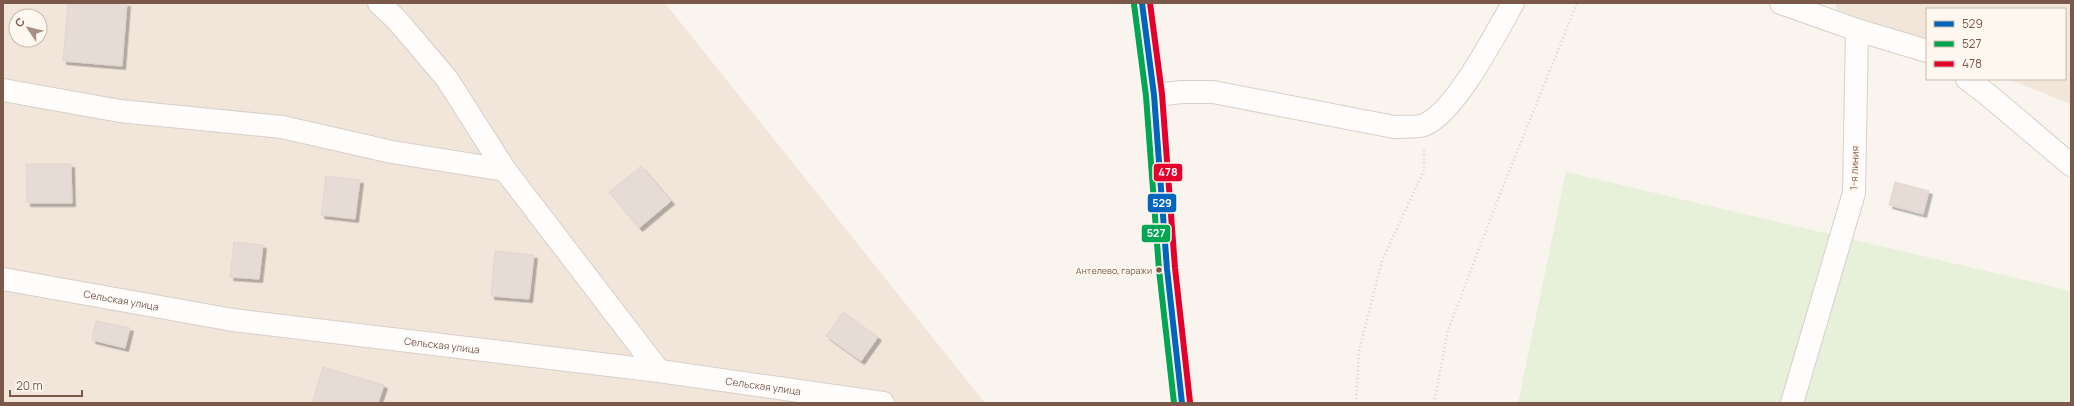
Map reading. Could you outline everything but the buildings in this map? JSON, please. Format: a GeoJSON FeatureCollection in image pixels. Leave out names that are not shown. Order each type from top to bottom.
{"type":"FeatureCollection","features":[{"type":"Feature","properties":{"kind":"main road"},"geometry":{"type":"LineString","coordinates":[[1142,3],[1154,95],[1167,269],[1182,403]]}},
{"type":"Feature","properties":{"kind":"street"},"geometry":{"type":"LineString","coordinates":[[379,3],[397,20],[447,79],[505,170],[659,371]]}},
{"type":"Feature","properties":{"kind":"street"},"geometry":{"type":"LineString","coordinates":[[1154,95],[1182,92],[1213,92],[1394,127],[1424,125],[1445,110],[1465,85],[1513,3]]}},
{"type":"Feature","properties":{"kind":"street"},"geometry":{"type":"LineString","coordinates":[[1781,3],[1857,30],[1926,52]]}},
{"type":"Feature","properties":{"kind":"street","name":"1-я линия"},"geometry":{"type":"LineString","coordinates":[[1792,403],[1854,193],[1857,30]]}},
{"type":"Feature","properties":{"kind":"street"},"geometry":{"type":"LineString","coordinates":[[1968,80],[2071,165]]}},
{"type":"Feature","properties":{"kind":"street"},"geometry":{"type":"LineString","coordinates":[[3,90],[120,110],[282,127],[392,152],[505,170]]}},
{"type":"Feature","properties":{"kind":"street","name":"Сельская улица"},"geometry":{"type":"LineString","coordinates":[[3,279],[233,320],[659,371],[883,403]]}},
{"type":"Feature","properties":{"kind":"path"},"geometry":{"type":"LineString","coordinates":[[1434,403],[1448,330],[1502,189],[1577,3]]}},
{"type":"Feature","properties":{"kind":"path"},"geometry":{"type":"LineString","coordinates":[[1356,403],[1359,351],[1382,261],[1424,170],[1424,125]]}},
{"type":"Feature","properties":{"kind":"shaded area"},"geometry":{"type":"Polygon","coordinates":[[[3,3],[665,3],[985,403],[3,403],[3,3]]]}},
{"type":"Feature","properties":{"kind":"shaded area"},"geometry":{"type":"Polygon","coordinates":[[[1835,3],[2071,3],[2071,104],[2011,80],[2066,80],[2066,8],[1926,8],[1926,46],[1837,10],[1835,3]]]}},
{"type":"Feature","properties":{"kind":"green space"},"geometry":{"type":"Polygon","coordinates":[[[1566,172],[2071,291],[2071,403],[1518,403],[1566,172]]]}},
{"type":"Feature","properties":{"kind":"transit line","name":"529"},"geometry":{"type":"LineString","coordinates":[[1142,3],[1154,95],[1167,269],[1182,403]]}},
{"type":"Feature","properties":{"kind":"transit line","name":"478"},"geometry":{"type":"LineString","coordinates":[[1150,3],[1162,94],[1175,268],[1190,402]]}},
{"type":"Feature","properties":{"kind":"transit line","name":"527"},"geometry":{"type":"LineString","coordinates":[[1134,4],[1146,96],[1159,270],[1174,403]]}},
{"type":"Feature","properties":{"kind":"place","name":"Антелево, гаражи"},"geometry":{"type":"Point","coordinates":[1159,270]}}]}
